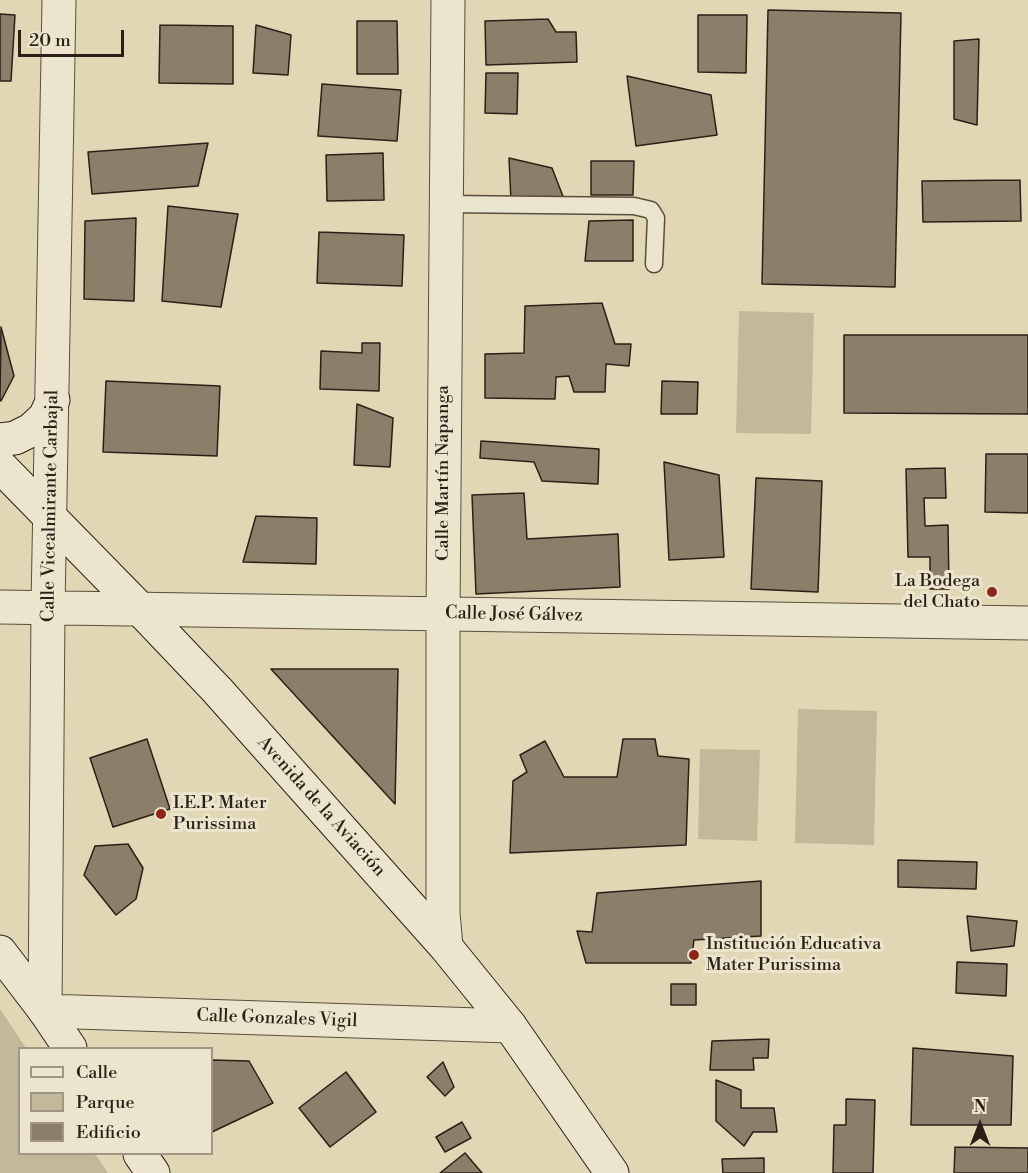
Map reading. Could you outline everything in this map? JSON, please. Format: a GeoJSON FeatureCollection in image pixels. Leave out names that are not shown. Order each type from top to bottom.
{"type":"FeatureCollection","features":[{"type":"Feature","properties":{"kind":"street","name":"Calle Vicealmirante Carbajal"},"geometry":{"type":"LineString","coordinates":[[45,1011],[48,607],[59,0]]}},
{"type":"Feature","properties":{"kind":"street","name":"Calle Martín Napanga"},"geometry":{"type":"LineString","coordinates":[[446,946],[443,913],[443,614],[448,0]]}},
{"type":"Feature","properties":{"kind":"street"},"geometry":{"type":"LineString","coordinates":[[0,440],[15,438],[31,430],[45,417],[53,400]]}},
{"type":"Feature","properties":{"kind":"street","name":"Avenida de la Aviación"},"geometry":{"type":"LineString","coordinates":[[0,466],[217,690],[446,946],[510,1026],[612,1173]]}},
{"type":"Feature","properties":{"kind":"street","name":"Calle José Gálvez"},"geometry":{"type":"LineString","coordinates":[[0,607],[1028,623]]}},
{"type":"Feature","properties":{"kind":"street"},"geometry":{"type":"LineString","coordinates":[[0,952],[69,1047]]}},
{"type":"Feature","properties":{"kind":"street","name":"Calle Gonzales Vigil"},"geometry":{"type":"LineString","coordinates":[[45,1011],[510,1026]]}},
{"type":"Feature","properties":{"kind":"street"},"geometry":{"type":"LineString","coordinates":[[141,1155],[153,1173]]}},
{"type":"Feature","properties":{"kind":"lane"},"geometry":{"type":"LineString","coordinates":[[446,204],[634,206],[651,210],[656,218],[654,264]]}},
{"type":"Feature","properties":{"kind":"green space"},"geometry":{"type":"Polygon","coordinates":[[[739,311],[814,313],[811,434],[736,433],[739,311]]]}},
{"type":"Feature","properties":{"kind":"green space"},"geometry":{"type":"Polygon","coordinates":[[[798,709],[877,711],[874,845],[795,843],[798,709]]]}},
{"type":"Feature","properties":{"kind":"green space"},"geometry":{"type":"Polygon","coordinates":[[[700,749],[760,750],[757,841],[698,839],[700,749]]]}},
{"type":"Feature","properties":{"kind":"green space"},"geometry":{"type":"Polygon","coordinates":[[[0,1009],[25,1047],[18,1047],[18,1155],[96,1155],[108,1173],[0,1173],[0,1009]]]}},
{"type":"Feature","properties":{"kind":"building"},"geometry":{"type":"Polygon","coordinates":[[[768,10],[901,13],[895,287],[762,284],[768,10]]]}},
{"type":"Feature","properties":{"kind":"building"},"geometry":{"type":"Polygon","coordinates":[[[0,14],[15,15],[11,81],[0,81],[0,14]]]}},
{"type":"Feature","properties":{"kind":"building"},"geometry":{"type":"Polygon","coordinates":[[[698,15],[747,15],[746,73],[698,72],[698,15]]]}},
{"type":"Feature","properties":{"kind":"building"},"geometry":{"type":"Polygon","coordinates":[[[548,19],[556,32],[576,32],[577,62],[486,65],[485,21],[548,19]]]}},
{"type":"Feature","properties":{"kind":"building"},"geometry":{"type":"Polygon","coordinates":[[[357,21],[397,21],[398,74],[357,74],[357,21]]]}},
{"type":"Feature","properties":{"kind":"building"},"geometry":{"type":"Polygon","coordinates":[[[160,25],[233,26],[233,84],[159,83],[160,25]]]}},
{"type":"Feature","properties":{"kind":"building"},"geometry":{"type":"Polygon","coordinates":[[[256,25],[291,35],[288,75],[253,73],[256,25]]]}},
{"type":"Feature","properties":{"kind":"building"},"geometry":{"type":"Polygon","coordinates":[[[979,39],[977,125],[954,119],[954,41],[979,39]]]}},
{"type":"Feature","properties":{"kind":"building"},"geometry":{"type":"Polygon","coordinates":[[[486,73],[518,73],[517,114],[485,113],[486,73]]]}},
{"type":"Feature","properties":{"kind":"building"},"geometry":{"type":"Polygon","coordinates":[[[627,76],[711,95],[717,135],[636,146],[627,76]]]}},
{"type":"Feature","properties":{"kind":"building"},"geometry":{"type":"Polygon","coordinates":[[[322,84],[401,90],[397,141],[318,136],[322,84]]]}},
{"type":"Feature","properties":{"kind":"building"},"geometry":{"type":"Polygon","coordinates":[[[208,143],[198,186],[92,194],[88,152],[208,143]]]}},
{"type":"Feature","properties":{"kind":"building"},"geometry":{"type":"Polygon","coordinates":[[[383,153],[384,200],[327,201],[326,155],[383,153]]]}},
{"type":"Feature","properties":{"kind":"building"},"geometry":{"type":"Polygon","coordinates":[[[509,158],[552,168],[564,199],[511,201],[509,158]]]}},
{"type":"Feature","properties":{"kind":"building"},"geometry":{"type":"Polygon","coordinates":[[[591,161],[634,161],[633,195],[591,195],[591,161]]]}},
{"type":"Feature","properties":{"kind":"building"},"geometry":{"type":"Polygon","coordinates":[[[1020,180],[1021,221],[923,222],[922,181],[1020,180]]]}},
{"type":"Feature","properties":{"kind":"building"},"geometry":{"type":"Polygon","coordinates":[[[168,206],[238,214],[221,307],[162,301],[168,206]]]}},
{"type":"Feature","properties":{"kind":"building"},"geometry":{"type":"Polygon","coordinates":[[[136,218],[134,301],[84,299],[85,221],[136,218]]]}},
{"type":"Feature","properties":{"kind":"building"},"geometry":{"type":"Polygon","coordinates":[[[633,220],[633,261],[585,261],[589,221],[633,220]]]}},
{"type":"Feature","properties":{"kind":"building"},"geometry":{"type":"Polygon","coordinates":[[[319,232],[404,235],[402,286],[317,283],[319,232]]]}},
{"type":"Feature","properties":{"kind":"building"},"geometry":{"type":"Polygon","coordinates":[[[602,303],[615,344],[631,344],[629,366],[606,364],[605,392],[574,392],[569,376],[556,377],[555,399],[485,398],[485,354],[524,353],[525,306],[602,303]]]}},
{"type":"Feature","properties":{"kind":"building"},"geometry":{"type":"Polygon","coordinates":[[[1,327],[14,376],[1,401],[0,399],[1,327]]]}},
{"type":"Feature","properties":{"kind":"building"},"geometry":{"type":"Polygon","coordinates":[[[844,335],[1028,335],[1028,414],[844,413],[844,335]]]}},
{"type":"Feature","properties":{"kind":"building"},"geometry":{"type":"Polygon","coordinates":[[[362,343],[380,343],[379,391],[320,389],[321,351],[362,353],[362,343]]]}},
{"type":"Feature","properties":{"kind":"building"},"geometry":{"type":"Polygon","coordinates":[[[106,381],[220,386],[217,456],[103,452],[106,381]]]}},
{"type":"Feature","properties":{"kind":"building"},"geometry":{"type":"Polygon","coordinates":[[[662,381],[698,382],[697,414],[661,414],[662,381]]]}},
{"type":"Feature","properties":{"kind":"building"},"geometry":{"type":"Polygon","coordinates":[[[357,404],[393,418],[390,467],[354,465],[357,404]]]}},
{"type":"Feature","properties":{"kind":"building"},"geometry":{"type":"Polygon","coordinates":[[[481,441],[599,449],[598,484],[542,481],[534,462],[480,458],[481,441]]]}},
{"type":"Feature","properties":{"kind":"building"},"geometry":{"type":"Polygon","coordinates":[[[986,454],[1028,454],[1028,513],[985,512],[986,454]]]}},
{"type":"Feature","properties":{"kind":"building"},"geometry":{"type":"Polygon","coordinates":[[[664,462],[719,475],[724,557],[669,560],[664,462]]]}},
{"type":"Feature","properties":{"kind":"building"},"geometry":{"type":"Polygon","coordinates":[[[945,468],[946,498],[924,498],[925,526],[948,525],[949,589],[930,589],[930,557],[908,557],[906,469],[945,468]]]}},
{"type":"Feature","properties":{"kind":"building"},"geometry":{"type":"Polygon","coordinates":[[[756,478],[822,481],[818,592],[751,589],[756,478]]]}},
{"type":"Feature","properties":{"kind":"building"},"geometry":{"type":"Polygon","coordinates":[[[524,493],[527,539],[618,534],[620,587],[476,594],[472,495],[524,493]]]}},
{"type":"Feature","properties":{"kind":"building"},"geometry":{"type":"Polygon","coordinates":[[[256,516],[317,518],[316,564],[243,562],[256,516]]]}},
{"type":"Feature","properties":{"kind":"building"},"geometry":{"type":"Polygon","coordinates":[[[271,669],[398,669],[395,804],[271,669]]]}},
{"type":"Feature","properties":{"kind":"building"},"geometry":{"type":"Polygon","coordinates":[[[147,739],[170,809],[113,827],[90,758],[147,739]]]}},
{"type":"Feature","properties":{"kind":"building"},"geometry":{"type":"Polygon","coordinates":[[[623,739],[655,739],[658,756],[689,759],[686,845],[510,853],[513,781],[527,772],[520,755],[545,741],[564,777],[617,777],[623,739]]]}},
{"type":"Feature","properties":{"kind":"building"},"geometry":{"type":"Polygon","coordinates":[[[128,844],[143,868],[136,899],[116,915],[84,875],[95,846],[128,844]]]}},
{"type":"Feature","properties":{"kind":"building"},"geometry":{"type":"Polygon","coordinates":[[[898,860],[977,862],[976,889],[898,887],[898,860]]]}},
{"type":"Feature","properties":{"kind":"building"},"geometry":{"type":"Polygon","coordinates":[[[761,881],[761,936],[694,940],[691,963],[586,963],[577,931],[592,932],[597,893],[761,881]]]}},
{"type":"Feature","properties":{"kind":"building"},"geometry":{"type":"Polygon","coordinates":[[[967,916],[1017,921],[1014,946],[971,951],[967,916]]]}},
{"type":"Feature","properties":{"kind":"building"},"geometry":{"type":"Polygon","coordinates":[[[957,962],[1007,964],[1006,996],[956,993],[957,962]]]}},
{"type":"Feature","properties":{"kind":"building"},"geometry":{"type":"Polygon","coordinates":[[[671,984],[696,984],[696,1005],[671,1005],[671,984]]]}},
{"type":"Feature","properties":{"kind":"building"},"geometry":{"type":"Polygon","coordinates":[[[769,1039],[768,1058],[753,1058],[754,1070],[710,1070],[712,1041],[769,1039]]]}},
{"type":"Feature","properties":{"kind":"building"},"geometry":{"type":"Polygon","coordinates":[[[913,1048],[1013,1056],[1011,1125],[911,1125],[913,1048]]]}},
{"type":"Feature","properties":{"kind":"building"},"geometry":{"type":"Polygon","coordinates":[[[213,1060],[249,1061],[273,1103],[213,1132],[213,1060]]]}},
{"type":"Feature","properties":{"kind":"building"},"geometry":{"type":"Polygon","coordinates":[[[443,1062],[454,1087],[445,1096],[427,1077],[443,1062]]]}},
{"type":"Feature","properties":{"kind":"building"},"geometry":{"type":"Polygon","coordinates":[[[346,1072],[376,1112],[330,1147],[299,1108],[346,1072]]]}},
{"type":"Feature","properties":{"kind":"building"},"geometry":{"type":"Polygon","coordinates":[[[716,1080],[741,1090],[741,1108],[774,1108],[777,1132],[753,1132],[744,1146],[716,1121],[716,1080]]]}},
{"type":"Feature","properties":{"kind":"building"},"geometry":{"type":"Polygon","coordinates":[[[846,1099],[875,1100],[873,1173],[833,1173],[834,1125],[846,1125],[846,1099]]]}},
{"type":"Feature","properties":{"kind":"building"},"geometry":{"type":"Polygon","coordinates":[[[462,1122],[471,1138],[445,1152],[436,1137],[462,1122]]]}},
{"type":"Feature","properties":{"kind":"building"},"geometry":{"type":"Polygon","coordinates":[[[955,1147],[1028,1148],[1028,1173],[954,1173],[955,1147]]]}},
{"type":"Feature","properties":{"kind":"building"},"geometry":{"type":"Polygon","coordinates":[[[465,1153],[482,1173],[440,1173],[465,1153]]]}},
{"type":"Feature","properties":{"kind":"building"},"geometry":{"type":"Polygon","coordinates":[[[764,1158],[764,1173],[723,1173],[722,1159],[764,1158]]]}},
{"type":"Feature","properties":{"kind":"place","name":"La Bodega del Chato"},"geometry":{"type":"Point","coordinates":[992,592]}},
{"type":"Feature","properties":{"kind":"place","name":"I.E.P. Mater Purissima"},"geometry":{"type":"Point","coordinates":[161,814]}},
{"type":"Feature","properties":{"kind":"place","name":"Institución Educativa Mater Purissima"},"geometry":{"type":"Point","coordinates":[694,955]}}]}
